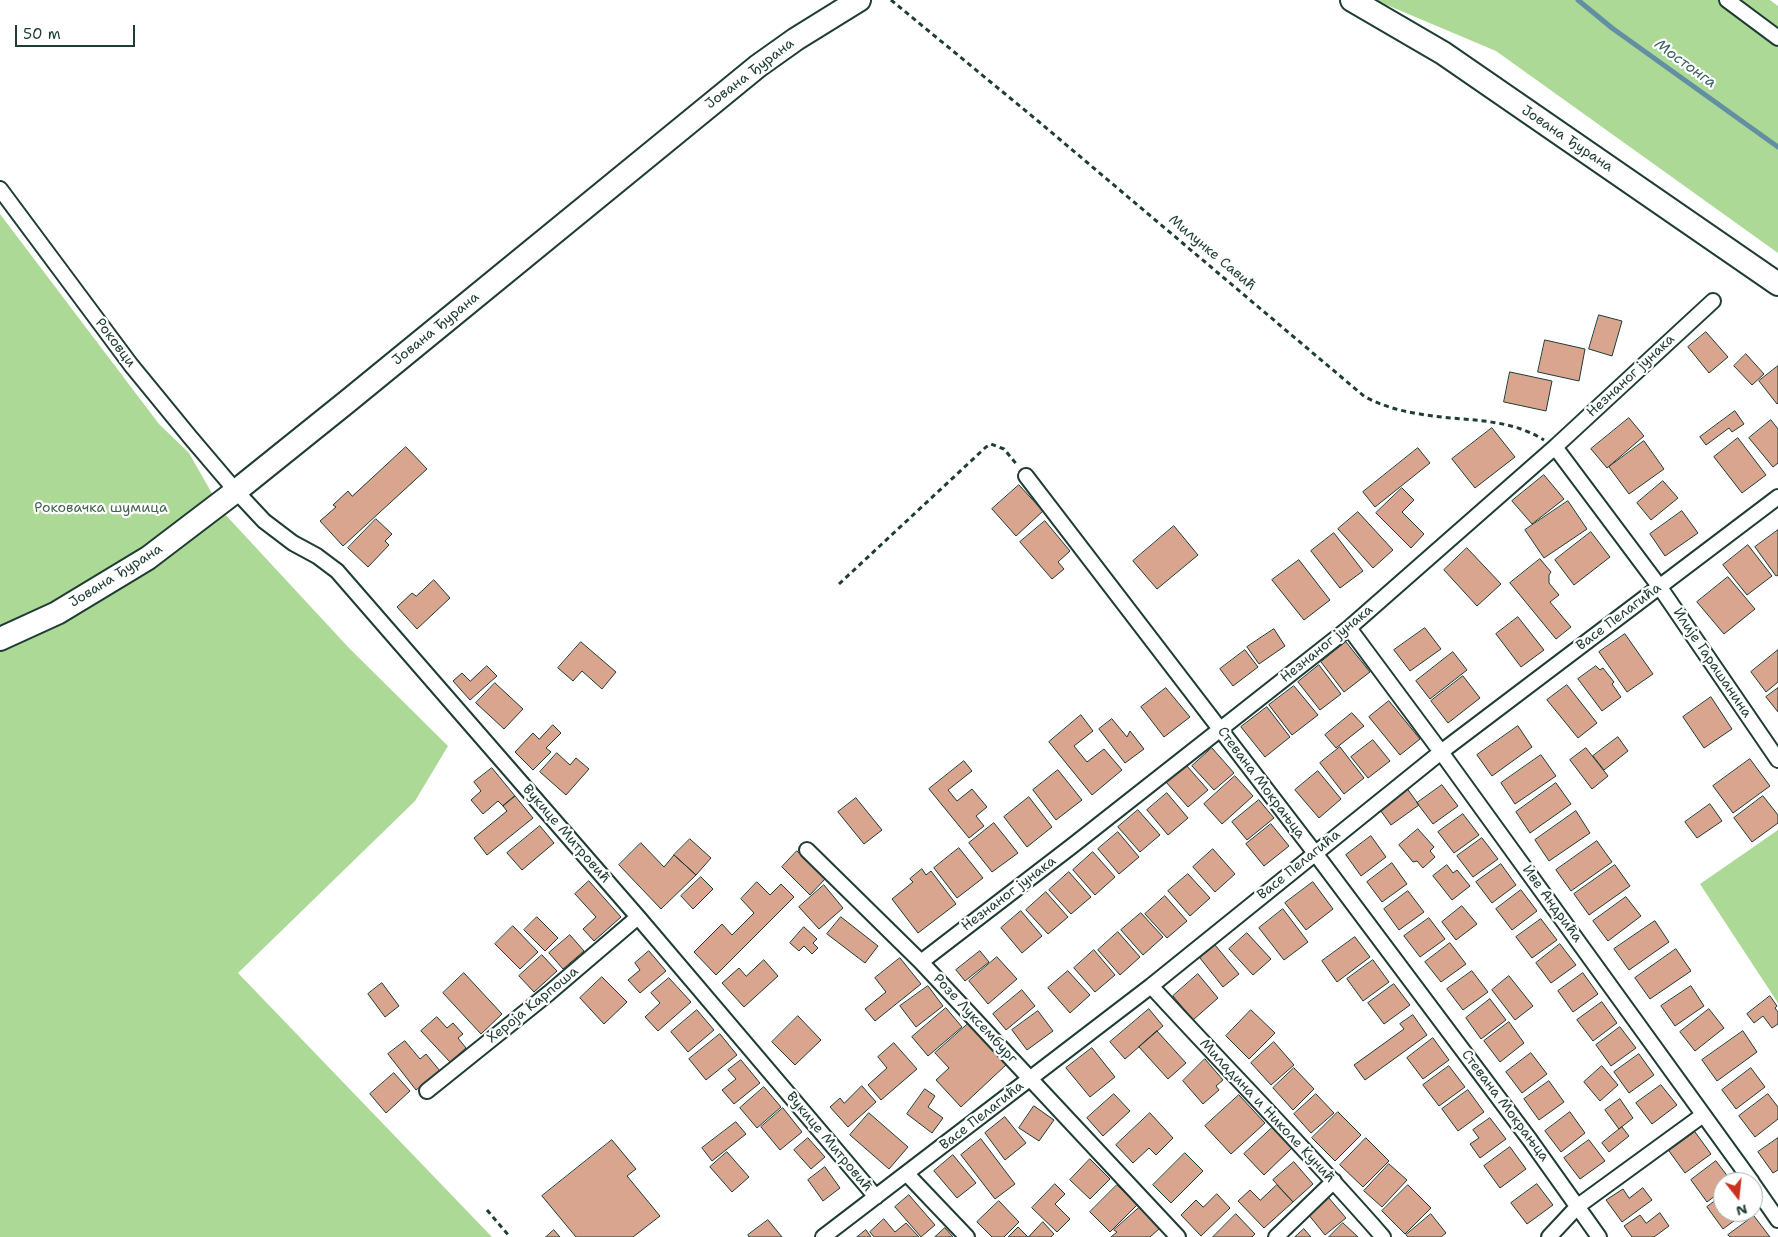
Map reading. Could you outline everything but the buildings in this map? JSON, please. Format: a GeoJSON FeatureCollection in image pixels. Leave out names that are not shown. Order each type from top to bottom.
{"type":"FeatureCollection","features":[{"type":"Feature","properties":{"kind":"main road","name":"Јована Ђурана"},"geometry":{"type":"LineString","coordinates":[[0,639],[57,613],[148,558],[236,491],[729,89],[796,39],[859,0]]}},
{"type":"Feature","properties":{"kind":"main road","name":"Јована Ђурана"},"geometry":{"type":"LineString","coordinates":[[1352,0],[1443,53],[1778,284]]}},
{"type":"Feature","properties":{"kind":"street"},"geometry":{"type":"LineString","coordinates":[[1727,0],[1778,38]]}},
{"type":"Feature","properties":{"kind":"street","name":"Роковци"},"geometry":{"type":"LineString","coordinates":[[0,189],[132,365],[236,491]]}},
{"type":"Feature","properties":{"kind":"street","name":"Незнаног јунака"},"geometry":{"type":"LineString","coordinates":[[921,962],[1349,628],[1555,447],[1713,301]]}},
{"type":"Feature","properties":{"kind":"street","name":"Илије Гарашанина"},"geometry":{"type":"LineString","coordinates":[[1555,447],[1659,586],[1778,760]]}},
{"type":"Feature","properties":{"kind":"street","name":"Стевана Мокрањца"},"geometry":{"type":"LineString","coordinates":[[1026,476],[1315,853],[1578,1206],[1599,1237]]}},
{"type":"Feature","properties":{"kind":"street","name":"Вукице Митровић"},"geometry":{"type":"LineString","coordinates":[[236,491],[264,521],[293,543],[337,570],[638,917],[876,1197]]}},
{"type":"Feature","properties":{"kind":"street","name":"Васе Пелагића"},"geometry":{"type":"LineString","coordinates":[[823,1237],[1151,986],[1441,752],[1778,497]]}},
{"type":"Feature","properties":{"kind":"street","name":"Иве Андрића"},"geometry":{"type":"LineString","coordinates":[[1349,628],[1441,752],[1744,1172]]}},
{"type":"Feature","properties":{"kind":"street","name":"Розе Луксембург"},"geometry":{"type":"LineString","coordinates":[[807,850],[921,962],[1178,1237]]}},
{"type":"Feature","properties":{"kind":"street","name":"Хероја Карпоша"},"geometry":{"type":"LineString","coordinates":[[427,1091],[549,993],[638,917]]}},
{"type":"Feature","properties":{"kind":"street","name":"Миладина и Николе Кунић"},"geometry":{"type":"LineString","coordinates":[[1151,986],[1334,1181],[1383,1237]]}},
{"type":"Feature","properties":{"kind":"street"},"geometry":{"type":"LineString","coordinates":[[1549,1237],[1578,1206],[1703,1115]]}},
{"type":"Feature","properties":{"kind":"street"},"geometry":{"type":"LineString","coordinates":[[907,1174],[967,1237]]}},
{"type":"Feature","properties":{"kind":"street"},"geometry":{"type":"LineString","coordinates":[[1276,1237],[1334,1181]]}},
{"type":"Feature","properties":{"kind":"street","name":"Иве Андрића"},"geometry":{"type":"LineString","coordinates":[[1763,1199],[1778,1220]]}},
{"type":"Feature","properties":{"kind":"path","name":"Милунке Савић"},"geometry":{"type":"LineString","coordinates":[[891,0],[1038,120],[1365,397],[1388,408],[1421,414],[1510,424],[1529,431],[1555,447]]}},
{"type":"Feature","properties":{"kind":"path"},"geometry":{"type":"LineString","coordinates":[[838,584],[991,444],[1004,449],[1026,476]]}},
{"type":"Feature","properties":{"kind":"path"},"geometry":{"type":"LineString","coordinates":[[487,1210],[510,1237]]}},
{"type":"Feature","properties":{"kind":"green space"},"geometry":{"type":"Polygon","coordinates":[[[1375,0],[1770,0],[1778,6],[1778,253],[1496,51],[1375,0]]]}},
{"type":"Feature","properties":{"kind":"green space","name":"Роковачка шумица"},"geometry":{"type":"Polygon","coordinates":[[[0,214],[159,424],[189,453],[222,511],[349,648],[448,746],[415,801],[238,973],[492,1237],[0,1237],[0,214]]]}},
{"type":"Feature","properties":{"kind":"green space"},"geometry":{"type":"Polygon","coordinates":[[[1778,830],[1778,1003],[1700,884],[1778,830]]]}},
{"type":"Feature","properties":{"kind":"waterway","name":"Мостонга"},"geometry":{"type":"LineString","coordinates":[[1578,0],[1612,28],[1778,147]]}}]}
